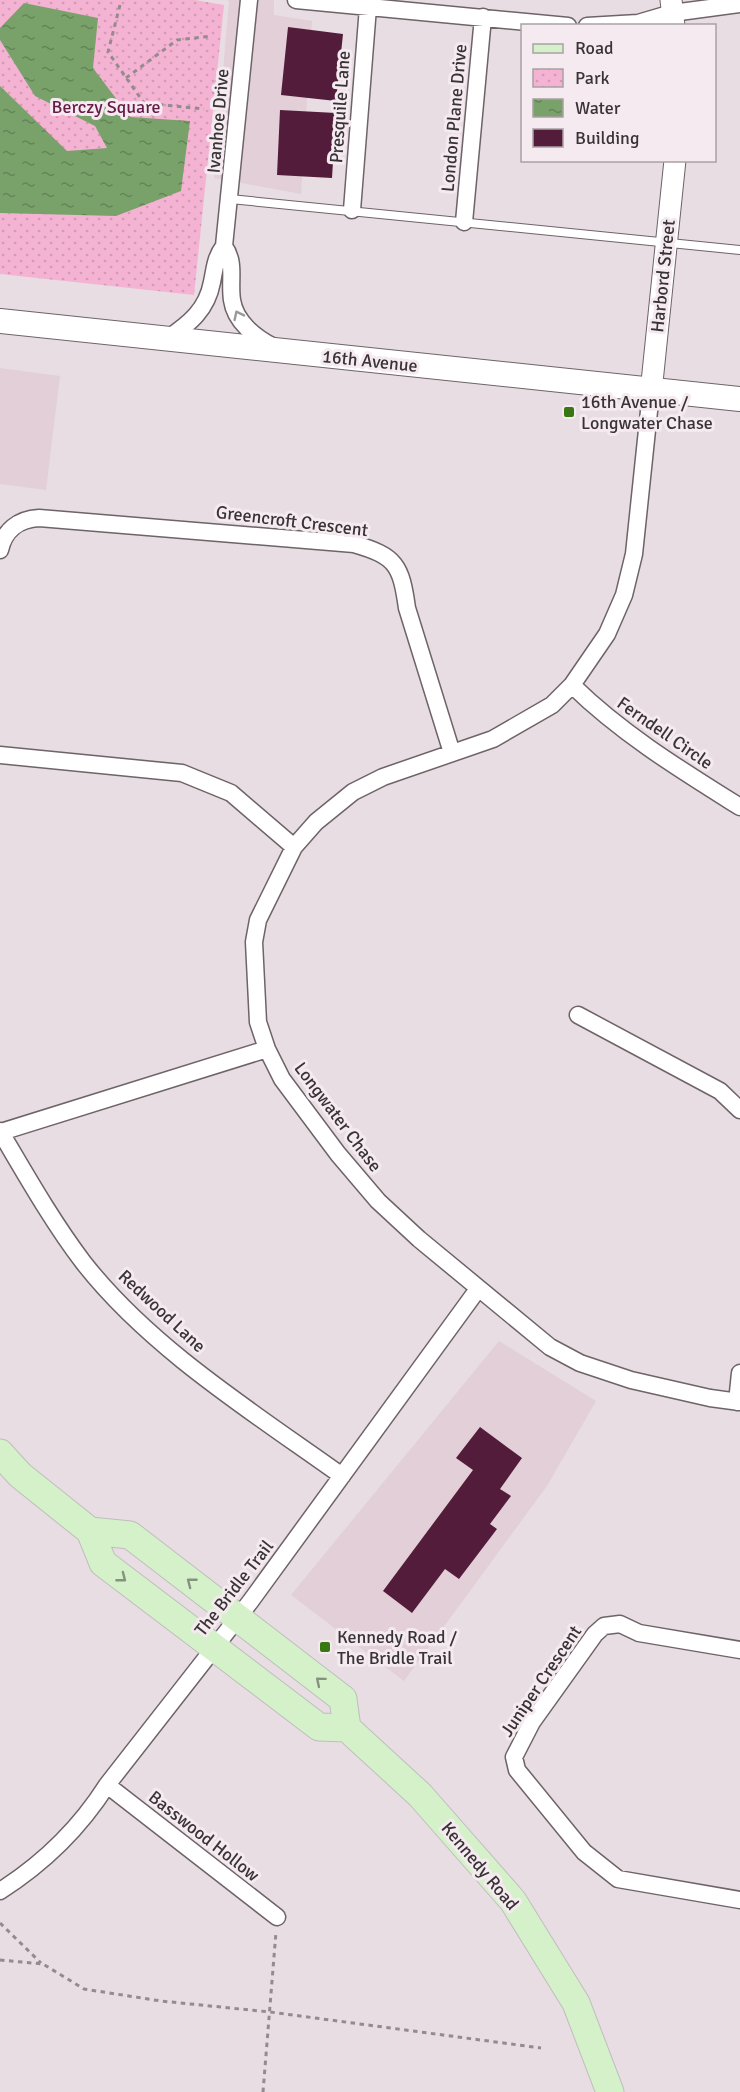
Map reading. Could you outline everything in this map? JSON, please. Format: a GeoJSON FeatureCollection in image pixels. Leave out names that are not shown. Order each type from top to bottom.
{"type":"FeatureCollection","features":[{"type":"Feature","properties":{"kind":"main road","name":"16th Avenue"},"geometry":{"type":"LineString","coordinates":[[0,321],[651,392],[740,399]]}},
{"type":"Feature","properties":{"kind":"main road"},"geometry":{"type":"LineString","coordinates":[[0,1453],[20,1475],[90,1531],[103,1563],[319,1727],[347,1728],[343,1700],[130,1535],[90,1531]]}},
{"type":"Feature","properties":{"kind":"main road","name":"Kennedy Road"},"geometry":{"type":"LineString","coordinates":[[347,1728],[420,1795],[513,1901],[576,2003],[610,2092]]}},
{"type":"Feature","properties":{"kind":"street","name":"Ivanhoe Drive"},"geometry":{"type":"LineString","coordinates":[[167,339],[192,322],[204,304],[212,284],[216,258],[224,246],[249,0]]}},
{"type":"Feature","properties":{"kind":"street"},"geometry":{"type":"LineString","coordinates":[[296,0],[549,24]]}},
{"type":"Feature","properties":{"kind":"street"},"geometry":{"type":"LineString","coordinates":[[612,24],[638,22],[672,13],[740,4]]}},
{"type":"Feature","properties":{"kind":"street","name":"Presquile Lane"},"geometry":{"type":"LineString","coordinates":[[352,210],[368,7]]}},
{"type":"Feature","properties":{"kind":"street","name":"London Plane Drive"},"geometry":{"type":"LineString","coordinates":[[464,222],[483,17]]}},
{"type":"Feature","properties":{"kind":"street","name":"Harbord Street"},"geometry":{"type":"LineString","coordinates":[[651,392],[675,162]]}},
{"type":"Feature","properties":{"kind":"street","name":"Ivanhoe Drive"},"geometry":{"type":"LineString","coordinates":[[224,246],[231,257],[232,302],[242,323],[263,342],[282,352]]}},
{"type":"Feature","properties":{"kind":"street","name":"Longwater Chase"},"geometry":{"type":"LineString","coordinates":[[651,392],[639,515],[624,595],[607,634],[572,685],[552,705],[493,739],[383,777],[353,792],[316,822],[294,847],[258,920],[254,942],[258,1022],[267,1049],[282,1079],[307,1114],[378,1200],[478,1289],[550,1347],[580,1364],[650,1385],[738,1402]]}},
{"type":"Feature","properties":{"kind":"street","name":"Greencroft Crescent"},"geometry":{"type":"LineString","coordinates":[[0,550],[6,532],[27,519],[39,518],[354,544],[389,556],[397,566],[404,583],[407,608],[452,753]]}},
{"type":"Feature","properties":{"kind":"street","name":"Ferndell Circle"},"geometry":{"type":"LineString","coordinates":[[572,685],[594,707],[657,755],[740,807]]}},
{"type":"Feature","properties":{"kind":"street"},"geometry":{"type":"LineString","coordinates":[[0,755],[182,773],[231,793],[294,847]]}},
{"type":"Feature","properties":{"kind":"street"},"geometry":{"type":"LineString","coordinates":[[578,1015],[720,1090],[740,1110]]}},
{"type":"Feature","properties":{"kind":"street","name":"Redwood Lane"},"geometry":{"type":"LineString","coordinates":[[267,1049],[0,1132],[44,1204],[84,1262],[129,1311],[236,1401],[342,1476]]}},
{"type":"Feature","properties":{"kind":"street","name":"The Bridle Trail"},"geometry":{"type":"LineString","coordinates":[[0,1891],[40,1863],[88,1815],[107,1785],[212,1647],[237,1618],[478,1289]]}},
{"type":"Feature","properties":{"kind":"street"},"geometry":{"type":"LineString","coordinates":[[738,1402],[740,1373]]}},
{"type":"Feature","properties":{"kind":"street","name":"Juniper Crescent"},"geometry":{"type":"LineString","coordinates":[[740,1650],[639,1633],[620,1624],[604,1626],[595,1634],[532,1722],[514,1756],[517,1770],[584,1852],[618,1879],[740,1900]]}},
{"type":"Feature","properties":{"kind":"street","name":"Basswood Hollow"},"geometry":{"type":"LineString","coordinates":[[107,1785],[277,1917]]}},
{"type":"Feature","properties":{"kind":"lane"},"geometry":{"type":"LineString","coordinates":[[230,200],[740,249]]}},
{"type":"Feature","properties":{"kind":"path"},"geometry":{"type":"LineString","coordinates":[[120,5],[108,52],[144,103],[204,109]]}},
{"type":"Feature","properties":{"kind":"path"},"geometry":{"type":"LineString","coordinates":[[126,78],[177,40],[211,36]]}},
{"type":"Feature","properties":{"kind":"path"},"geometry":{"type":"LineString","coordinates":[[263,2092],[277,1917]]}},
{"type":"Feature","properties":{"kind":"path"},"geometry":{"type":"LineString","coordinates":[[0,1923],[42,1964],[84,1989],[161,2001],[270,2012],[541,2048]]}},
{"type":"Feature","properties":{"kind":"path"},"geometry":{"type":"LineString","coordinates":[[0,1960],[42,1964]]}},
{"type":"Feature","properties":{"kind":"shaded area"},"geometry":{"type":"Polygon","coordinates":[[[226,0],[274,0],[274,15],[312,21],[301,194],[214,178],[229,1],[226,0]]]}},
{"type":"Feature","properties":{"kind":"shaded area"},"geometry":{"type":"Polygon","coordinates":[[[0,368],[60,376],[46,490],[0,484],[0,368]]]}},
{"type":"Feature","properties":{"kind":"shaded area"},"geometry":{"type":"Polygon","coordinates":[[[499,1341],[596,1401],[547,1486],[404,1681],[291,1595],[499,1341]]]}},
{"type":"Feature","properties":{"kind":"green space","name":"Berczy Square"},"geometry":{"type":"Polygon","coordinates":[[[0,0],[195,0],[224,5],[194,295],[0,274],[0,0]]]}},
{"type":"Feature","properties":{"kind":"water"},"geometry":{"type":"Polygon","coordinates":[[[24,3],[98,18],[93,68],[130,117],[190,121],[181,191],[116,216],[0,213],[0,86],[67,151],[107,148],[95,126],[35,96],[0,40],[0,28],[24,3]]]}},
{"type":"Feature","properties":{"kind":"building"},"geometry":{"type":"Polygon","coordinates":[[[288,27],[343,34],[336,101],[281,95],[288,27]]]}},
{"type":"Feature","properties":{"kind":"building"},"geometry":{"type":"Polygon","coordinates":[[[280,110],[336,113],[332,178],[277,175],[280,110]]]}},
{"type":"Feature","properties":{"kind":"building"},"geometry":{"type":"Polygon","coordinates":[[[480,1427],[522,1458],[500,1489],[511,1496],[490,1524],[497,1529],[459,1579],[445,1569],[412,1613],[383,1591],[473,1470],[456,1458],[480,1427]]]}},
{"type":"Feature","properties":{"kind":"place","name":"16th Avenue / Longwater Chase"},"geometry":{"type":"Point","coordinates":[569,412]}},
{"type":"Feature","properties":{"kind":"place","name":"Kennedy Road / The Bridle Trail"},"geometry":{"type":"Point","coordinates":[325,1647]}}]}
